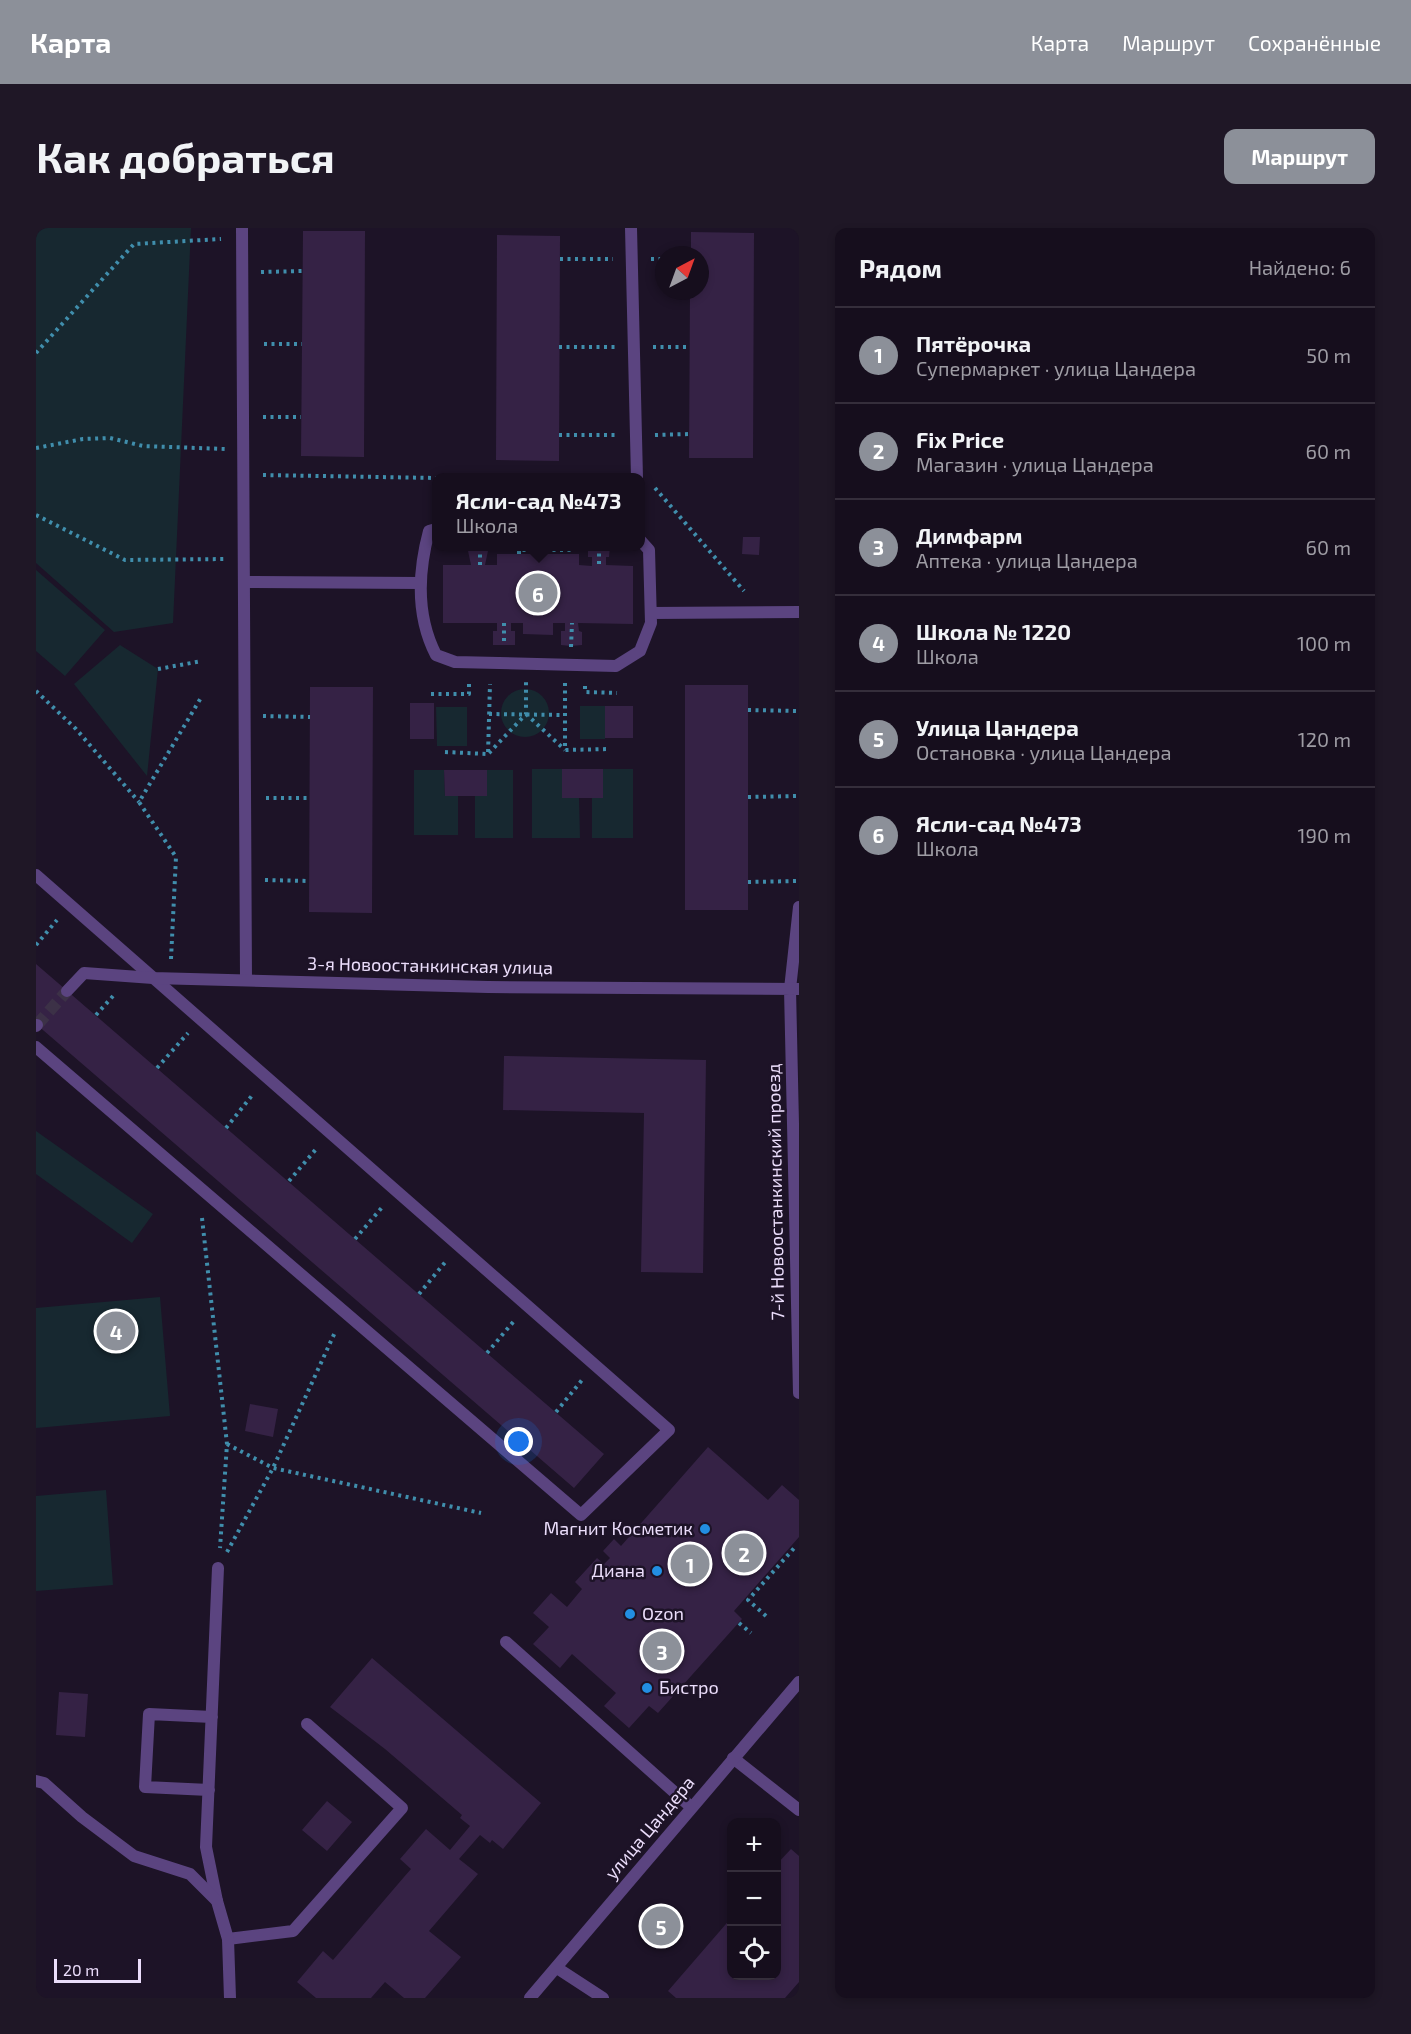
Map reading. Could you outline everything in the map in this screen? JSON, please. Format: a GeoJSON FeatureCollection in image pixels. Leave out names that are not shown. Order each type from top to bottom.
{"type":"FeatureCollection","features":[{"type":"Feature","properties":{"kind":"street"},"geometry":{"type":"LineString","coordinates":[[631,228],[643,473]]}},
{"type":"Feature","properties":{"kind":"street"},"geometry":{"type":"LineString","coordinates":[[242,233],[246,979]]}},
{"type":"Feature","properties":{"kind":"street"},"geometry":{"type":"LineString","coordinates":[[432,530],[429,531],[423,553],[421,583],[425,634],[436,655],[455,662],[616,666],[640,651],[651,626],[649,550],[645,546]]}},
{"type":"Feature","properties":{"kind":"street"},"geometry":{"type":"LineString","coordinates":[[244,582],[421,583]]}},
{"type":"Feature","properties":{"kind":"street"},"geometry":{"type":"LineString","coordinates":[[651,612],[799,612]]}},
{"type":"Feature","properties":{"kind":"street"},"geometry":{"type":"LineString","coordinates":[[36,875],[669,1430],[581,1515],[36,1047]]}},
{"type":"Feature","properties":{"kind":"street","name":"7-й Новоостанкинский проезд"},"geometry":{"type":"LineString","coordinates":[[799,907],[795,989],[799,1394]]}},
{"type":"Feature","properties":{"kind":"street","name":"3-я Новоостанкинская улица"},"geometry":{"type":"LineString","coordinates":[[70,987],[84,973],[153,978],[488,987],[795,989]]}},
{"type":"Feature","properties":{"kind":"street"},"geometry":{"type":"LineString","coordinates":[[218,1568],[206,1847],[217,1901],[228,1939],[230,1998]]}},
{"type":"Feature","properties":{"kind":"street"},"geometry":{"type":"LineString","coordinates":[[506,1642],[691,1807]]}},
{"type":"Feature","properties":{"kind":"street","name":"улица Цандера"},"geometry":{"type":"LineString","coordinates":[[530,1998],[799,1682]]}},
{"type":"Feature","properties":{"kind":"street"},"geometry":{"type":"LineString","coordinates":[[209,1790],[145,1787],[148,1714],[212,1717]]}},
{"type":"Feature","properties":{"kind":"street"},"geometry":{"type":"LineString","coordinates":[[228,1939],[293,1931],[402,1808],[308,1724]]}},
{"type":"Feature","properties":{"kind":"street"},"geometry":{"type":"LineString","coordinates":[[733,1758],[799,1810]]}},
{"type":"Feature","properties":{"kind":"street"},"geometry":{"type":"LineString","coordinates":[[36,1781],[44,1783],[82,1817],[134,1856],[190,1874],[217,1901]]}},
{"type":"Feature","properties":{"kind":"street"},"geometry":{"type":"LineString","coordinates":[[557,1968],[603,1998]]}},
{"type":"Feature","properties":{"kind":"path"},"geometry":{"type":"LineString","coordinates":[[36,353],[134,244],[242,233]]}},
{"type":"Feature","properties":{"kind":"path"},"geometry":{"type":"LineString","coordinates":[[255,272],[302,271]]}},
{"type":"Feature","properties":{"kind":"path"},"geometry":{"type":"LineString","coordinates":[[255,344],[302,344]]}},
{"type":"Feature","properties":{"kind":"path"},"geometry":{"type":"LineString","coordinates":[[255,417],[301,417]]}},
{"type":"Feature","properties":{"kind":"path"},"geometry":{"type":"LineString","coordinates":[[36,448],[83,439],[110,438],[143,446],[243,449]]}},
{"type":"Feature","properties":{"kind":"path"},"geometry":{"type":"LineString","coordinates":[[256,474],[432,478]]}},
{"type":"Feature","properties":{"kind":"path"},"geometry":{"type":"LineString","coordinates":[[645,481],[762,612]]}},
{"type":"Feature","properties":{"kind":"path"},"geometry":{"type":"LineString","coordinates":[[36,515],[125,560],[244,559]]}},
{"type":"Feature","properties":{"kind":"path"},"geometry":{"type":"LineString","coordinates":[[480,551],[480,565]]}},
{"type":"Feature","properties":{"kind":"path"},"geometry":{"type":"LineString","coordinates":[[599,551],[599,565]]}},
{"type":"Feature","properties":{"kind":"path"},"geometry":{"type":"LineString","coordinates":[[158,669],[202,661]]}},
{"type":"Feature","properties":{"kind":"path"},"geometry":{"type":"LineString","coordinates":[[431,694],[469,694],[469,663]]}},
{"type":"Feature","properties":{"kind":"path"},"geometry":{"type":"LineString","coordinates":[[488,754],[490,663]]}},
{"type":"Feature","properties":{"kind":"path"},"geometry":{"type":"LineString","coordinates":[[445,752],[488,754],[526,714],[526,664]]}},
{"type":"Feature","properties":{"kind":"path"},"geometry":{"type":"LineString","coordinates":[[565,664],[565,750]]}},
{"type":"Feature","properties":{"kind":"path"},"geometry":{"type":"LineString","coordinates":[[36,691],[76,729],[139,802],[176,857],[170,978]]}},
{"type":"Feature","properties":{"kind":"path"},"geometry":{"type":"LineString","coordinates":[[139,802],[202,696]]}},
{"type":"Feature","properties":{"kind":"path"},"geometry":{"type":"LineString","coordinates":[[748,710],[799,711]]}},
{"type":"Feature","properties":{"kind":"path"},"geometry":{"type":"LineString","coordinates":[[489,714],[564,715]]}},
{"type":"Feature","properties":{"kind":"path"},"geometry":{"type":"LineString","coordinates":[[526,714],[565,750],[609,749]]}},
{"type":"Feature","properties":{"kind":"path"},"geometry":{"type":"LineString","coordinates":[[257,716],[310,717]]}},
{"type":"Feature","properties":{"kind":"path"},"geometry":{"type":"LineString","coordinates":[[748,797],[799,796]]}},
{"type":"Feature","properties":{"kind":"path"},"geometry":{"type":"LineString","coordinates":[[257,798],[310,798]]}},
{"type":"Feature","properties":{"kind":"path"},"geometry":{"type":"LineString","coordinates":[[257,880],[309,881]]}},
{"type":"Feature","properties":{"kind":"path"},"geometry":{"type":"LineString","coordinates":[[748,882],[799,881]]}},
{"type":"Feature","properties":{"kind":"path"},"geometry":{"type":"LineString","coordinates":[[36,945],[58,919]]}},
{"type":"Feature","properties":{"kind":"path"},"geometry":{"type":"LineString","coordinates":[[96,1015],[119,989]]}},
{"type":"Feature","properties":{"kind":"path"},"geometry":{"type":"LineString","coordinates":[[157,1068],[188,1032]]}},
{"type":"Feature","properties":{"kind":"path"},"geometry":{"type":"LineString","coordinates":[[226,1128],[256,1091]]}},
{"type":"Feature","properties":{"kind":"path"},"geometry":{"type":"LineString","coordinates":[[289,1181],[319,1146]]}},
{"type":"Feature","properties":{"kind":"path"},"geometry":{"type":"LineString","coordinates":[[199,1187],[226,1444],[218,1568]]}},
{"type":"Feature","properties":{"kind":"path"},"geometry":{"type":"LineString","coordinates":[[355,1239],[385,1203]]}},
{"type":"Feature","properties":{"kind":"path"},"geometry":{"type":"LineString","coordinates":[[419,1294],[449,1258]]}},
{"type":"Feature","properties":{"kind":"path"},"geometry":{"type":"LineString","coordinates":[[218,1568],[273,1468],[343,1312]]}},
{"type":"Feature","properties":{"kind":"path"},"geometry":{"type":"LineString","coordinates":[[487,1353],[517,1317]]}},
{"type":"Feature","properties":{"kind":"path"},"geometry":{"type":"LineString","coordinates":[[556,1412],[586,1376]]}},
{"type":"Feature","properties":{"kind":"path"},"geometry":{"type":"LineString","coordinates":[[226,1444],[273,1468],[481,1514]]}},
{"type":"Feature","properties":{"kind":"path"},"geometry":{"type":"LineString","coordinates":[[766,1616],[748,1600],[796,1546]]}},
{"type":"Feature","properties":{"kind":"path"},"geometry":{"type":"LineString","coordinates":[[739,1623],[751,1633]]}},
{"type":"Feature","properties":{"kind":"shaded area"},"geometry":{"type":"Polygon","coordinates":[[[36,228],[191,228],[173,623],[114,632],[36,563],[36,228]]]}},
{"type":"Feature","properties":{"kind":"shaded area"},"geometry":{"type":"Polygon","coordinates":[[[36,570],[105,630],[65,676],[36,651],[36,570]]]}},
{"type":"Feature","properties":{"kind":"shaded area"},"geometry":{"type":"Polygon","coordinates":[[[120,645],[158,669],[147,776],[74,684],[120,645]]]}},
{"type":"Feature","properties":{"kind":"shaded area"},"geometry":{"type":"Polygon","coordinates":[[[525,689],[542,696],[549,713],[542,730],[525,737],[508,730],[501,713],[508,696],[525,689]]]}},
{"type":"Feature","properties":{"kind":"shaded area"},"geometry":{"type":"Polygon","coordinates":[[[580,706],[605,706],[605,739],[580,739],[580,706]]]}},
{"type":"Feature","properties":{"kind":"shaded area"},"geometry":{"type":"Polygon","coordinates":[[[436,707],[467,707],[467,746],[437,746],[436,707]]]}},
{"type":"Feature","properties":{"kind":"shaded area"},"geometry":{"type":"Polygon","coordinates":[[[532,769],[562,769],[579,798],[580,838],[532,838],[532,769]]]}},
{"type":"Feature","properties":{"kind":"shaded area"},"geometry":{"type":"Polygon","coordinates":[[[603,769],[633,769],[633,838],[592,838],[592,798],[603,769]]]}},
{"type":"Feature","properties":{"kind":"shaded area"},"geometry":{"type":"Polygon","coordinates":[[[414,770],[444,770],[445,796],[458,796],[458,835],[414,835],[414,770]]]}},
{"type":"Feature","properties":{"kind":"shaded area"},"geometry":{"type":"Polygon","coordinates":[[[487,770],[513,770],[513,838],[475,838],[475,796],[487,796],[487,770]]]}},
{"type":"Feature","properties":{"kind":"shaded area"},"geometry":{"type":"Polygon","coordinates":[[[36,1131],[153,1214],[132,1243],[36,1174],[36,1131]]]}},
{"type":"Feature","properties":{"kind":"shaded area"},"geometry":{"type":"Polygon","coordinates":[[[160,1297],[170,1416],[36,1428],[36,1308],[160,1297]]]}},
{"type":"Feature","properties":{"kind":"shaded area"},"geometry":{"type":"Polygon","coordinates":[[[106,1490],[113,1585],[36,1591],[36,1496],[106,1490]]]}},
{"type":"Feature","properties":{"kind":"building"},"geometry":{"type":"Polygon","coordinates":[[[303,231],[365,231],[364,457],[301,456],[303,231]]]}},
{"type":"Feature","properties":{"kind":"building"},"geometry":{"type":"Polygon","coordinates":[[[691,232],[754,233],[753,458],[689,458],[690,300],[709,300],[709,246],[691,246],[691,232]]]}},
{"type":"Feature","properties":{"kind":"building"},"geometry":{"type":"Polygon","coordinates":[[[497,235],[560,236],[559,461],[496,460],[497,235]]]}},
{"type":"Feature","properties":{"kind":"building"},"geometry":{"type":"Polygon","coordinates":[[[743,537],[760,537],[759,555],[742,554],[743,537]]]}},
{"type":"Feature","properties":{"kind":"building"},"geometry":{"type":"Polygon","coordinates":[[[468,551],[488,551],[485,565],[497,565],[497,554],[579,554],[579,565],[592,566],[592,557],[588,557],[588,551],[610,551],[609,557],[606,557],[606,565],[633,566],[633,624],[578,623],[579,631],[582,632],[582,645],[571,646],[561,645],[561,631],[565,631],[565,623],[553,623],[553,635],[523,634],[523,623],[511,623],[511,631],[515,631],[515,645],[493,645],[493,631],[497,631],[497,623],[443,623],[443,565],[471,565],[468,551]]]}},
{"type":"Feature","properties":{"kind":"building"},"geometry":{"type":"Polygon","coordinates":[[[685,685],[748,685],[748,910],[685,910],[685,685]]]}},
{"type":"Feature","properties":{"kind":"building"},"geometry":{"type":"Polygon","coordinates":[[[310,687],[373,687],[372,913],[309,912],[310,687]]]}},
{"type":"Feature","properties":{"kind":"building"},"geometry":{"type":"Polygon","coordinates":[[[410,703],[434,703],[434,739],[410,739],[410,703]]]}},
{"type":"Feature","properties":{"kind":"building"},"geometry":{"type":"Polygon","coordinates":[[[605,706],[633,706],[633,738],[605,738],[605,706]]]}},
{"type":"Feature","properties":{"kind":"building"},"geometry":{"type":"Polygon","coordinates":[[[562,769],[603,769],[603,798],[562,798],[562,769]]]}},
{"type":"Feature","properties":{"kind":"building"},"geometry":{"type":"Polygon","coordinates":[[[444,770],[487,770],[487,796],[445,796],[444,770]]]}},
{"type":"Feature","properties":{"kind":"building"},"geometry":{"type":"Polygon","coordinates":[[[36,964],[604,1454],[574,1488],[36,1024],[36,964]]]}},
{"type":"Feature","properties":{"kind":"building"},"geometry":{"type":"Polygon","coordinates":[[[504,1056],[706,1060],[703,1273],[641,1272],[644,1113],[503,1110],[504,1056]]]}},
{"type":"Feature","properties":{"kind":"building"},"geometry":{"type":"Polygon","coordinates":[[[250,1404],[278,1409],[273,1437],[245,1431],[250,1404]]]}},
{"type":"Feature","properties":{"kind":"building"},"geometry":{"type":"Polygon","coordinates":[[[708,1447],[768,1500],[782,1485],[799,1500],[799,1537],[734,1611],[742,1619],[658,1713],[649,1706],[629,1728],[604,1706],[616,1693],[572,1654],[560,1668],[533,1644],[549,1627],[533,1613],[551,1593],[567,1607],[582,1589],[575,1582],[597,1558],[604,1564],[610,1558],[603,1551],[614,1539],[621,1546],[708,1447]]]}},
{"type":"Feature","properties":{"kind":"building"},"geometry":{"type":"Polygon","coordinates":[[[372,1658],[541,1803],[503,1849],[492,1840],[490,1843],[480,1835],[459,1859],[478,1874],[429,1931],[461,1957],[425,1998],[404,1998],[385,1982],[371,1998],[316,1998],[297,1982],[323,1951],[333,1960],[411,1869],[400,1859],[426,1829],[450,1850],[470,1826],[460,1818],[462,1815],[385,1749],[330,1707],[372,1658]]]}},
{"type":"Feature","properties":{"kind":"building"},"geometry":{"type":"Polygon","coordinates":[[[59,1692],[88,1694],[85,1737],[56,1735],[59,1692]]]}},
{"type":"Feature","properties":{"kind":"building"},"geometry":{"type":"Polygon","coordinates":[[[327,1801],[352,1822],[327,1851],[302,1830],[327,1801]]]}},
{"type":"Feature","properties":{"kind":"building"},"geometry":{"type":"Polygon","coordinates":[[[791,1849],[799,1856],[799,1982],[785,1998],[676,1998],[668,1991],[727,1923],[727,1980],[781,1980],[781,1860],[791,1849]]]}},
{"type":"Feature","properties":{"kind":"tunnel"},"geometry":{"type":"LineString","coordinates":[[37,1025],[67,991]]}},
{"type":"Feature","properties":{"kind":"place","name":"Ясли-сад №473"},"geometry":{"type":"Point","coordinates":[538,593]}},
{"type":"Feature","properties":{"kind":"place","name":"Школа № 1220"},"geometry":{"type":"Point","coordinates":[116,1331]}},
{"type":"Feature","properties":{"kind":"place","name":"Магнит Косметик"},"geometry":{"type":"Point","coordinates":[705,1529]}},
{"type":"Feature","properties":{"kind":"place","name":"Fix Price"},"geometry":{"type":"Point","coordinates":[744,1553]}},
{"type":"Feature","properties":{"kind":"place","name":"Пятёрочка"},"geometry":{"type":"Point","coordinates":[690,1564]}},
{"type":"Feature","properties":{"kind":"place","name":"Диана"},"geometry":{"type":"Point","coordinates":[657,1571]}},
{"type":"Feature","properties":{"kind":"place","name":"Ozon"},"geometry":{"type":"Point","coordinates":[630,1614]}},
{"type":"Feature","properties":{"kind":"place","name":"Димфарм"},"geometry":{"type":"Point","coordinates":[662,1651]}},
{"type":"Feature","properties":{"kind":"place","name":"Бистро"},"geometry":{"type":"Point","coordinates":[647,1688]}},
{"type":"Feature","properties":{"kind":"place","name":"Улица Цандера"},"geometry":{"type":"Point","coordinates":[661,1926]}}]}
